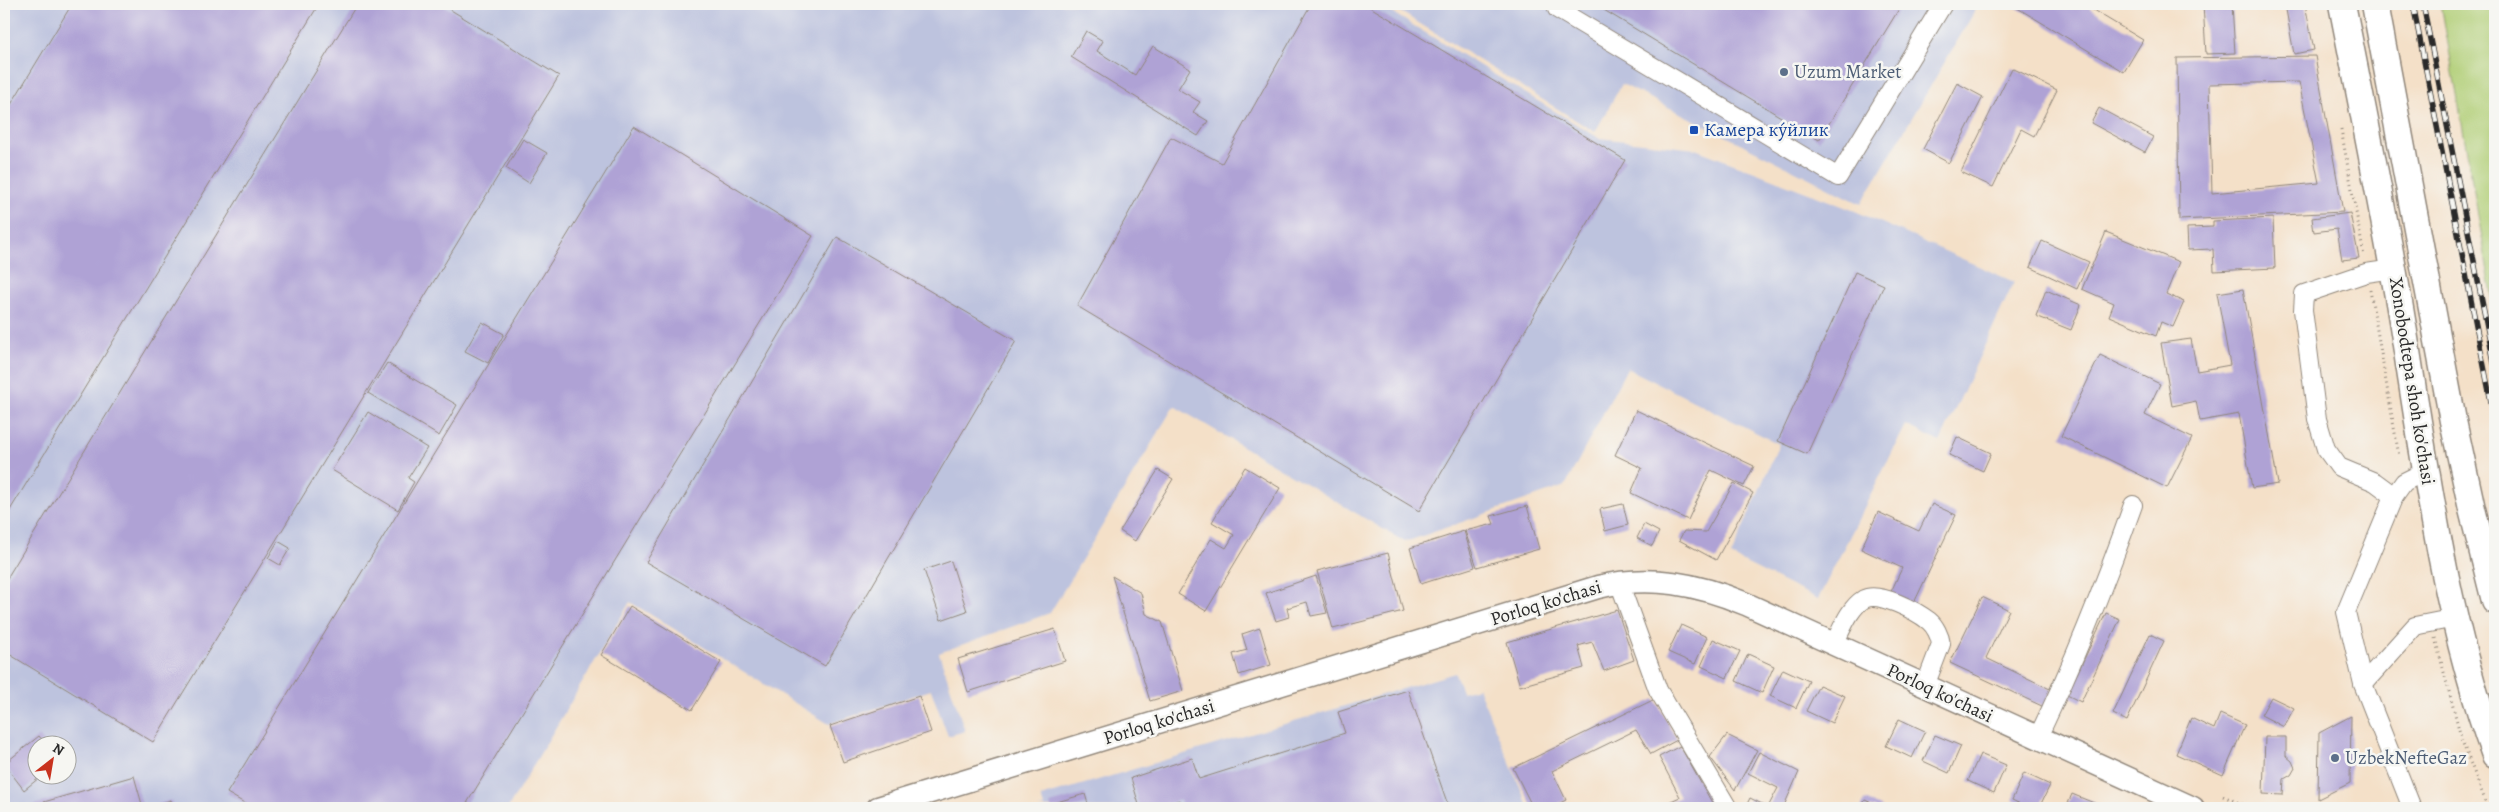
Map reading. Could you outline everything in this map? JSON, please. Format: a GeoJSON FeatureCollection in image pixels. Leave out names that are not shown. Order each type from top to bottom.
{"type":"FeatureCollection","features":[{"type":"Feature","properties":{"kind":"highway","name":"Xonobodtepa shoh ko'chasi"},"geometry":{"type":"LineString","coordinates":[[2342,4],[2394,269],[2426,471],[2455,618],[2482,718],[2495,756]]}},
{"type":"Feature","properties":{"kind":"highway","name":"Xonobodtepa shoh ko'chasi"},"geometry":{"type":"LineString","coordinates":[[2375,4],[2453,421],[2495,601]]}},
{"type":"Feature","properties":{"kind":"main road","name":"Porloq ko'chasi"},"geometry":{"type":"LineString","coordinates":[[878,808],[1619,582],[1666,581],[1698,587],[1731,597],[2193,808]]}},
{"type":"Feature","properties":{"kind":"street"},"geometry":{"type":"LineString","coordinates":[[1555,5],[1838,177],[1943,4]]}},
{"type":"Feature","properties":{"kind":"street"},"geometry":{"type":"LineString","coordinates":[[2394,269],[2366,273],[2304,294],[2303,310],[2317,419],[2326,449],[2338,467],[2375,482],[2394,496]]}},
{"type":"Feature","properties":{"kind":"street"},"geometry":{"type":"LineString","coordinates":[[2412,808],[2363,684],[2346,612],[2394,496],[2404,482],[2426,471]]}},
{"type":"Feature","properties":{"kind":"street"},"geometry":{"type":"LineString","coordinates":[[2038,738],[2101,592],[2133,505]]}},
{"type":"Feature","properties":{"kind":"street"},"geometry":{"type":"LineString","coordinates":[[1619,582],[1658,690],[1728,808]]}},
{"type":"Feature","properties":{"kind":"street"},"geometry":{"type":"LineString","coordinates":[[1834,644],[1853,608],[1864,599],[1873,596],[1881,597],[1906,608],[1929,621],[1940,639],[1941,644],[1925,686]]}},
{"type":"Feature","properties":{"kind":"street"},"geometry":{"type":"LineString","coordinates":[[2363,684],[2414,626],[2455,618]]}},
{"type":"Feature","properties":{"kind":"path"},"geometry":{"type":"LineString","coordinates":[[2223,796],[2251,808]]}},
{"type":"Feature","properties":{"kind":"shaded area"},"geometry":{"type":"Polygon","coordinates":[[[4,4],[1378,4],[1599,138],[1695,149],[1855,211],[2014,282],[1940,442],[1906,425],[1818,599],[1731,556],[1779,444],[1627,368],[1565,486],[1405,542],[1174,406],[1050,613],[939,653],[965,731],[948,736],[931,690],[829,724],[630,602],[508,808],[4,808],[4,4]]]}},
{"type":"Feature","properties":{"kind":"shaded area"},"geometry":{"type":"Polygon","coordinates":[[[1388,4],[1979,4],[1861,204],[1622,84],[1595,132],[1388,4]]]}},
{"type":"Feature","properties":{"kind":"shaded area"},"geometry":{"type":"Polygon","coordinates":[[[1455,673],[1462,692],[1478,688],[1529,808],[1038,808],[1044,807],[1041,797],[1455,673]]]}},
{"type":"Feature","properties":{"kind":"green space"},"geometry":{"type":"Polygon","coordinates":[[[2441,4],[2495,4],[2495,312],[2441,4]]]}},
{"type":"Feature","properties":{"kind":"building"},"geometry":{"type":"Polygon","coordinates":[[[72,4],[319,4],[4,520],[4,116],[72,4]]]}},
{"type":"Feature","properties":{"kind":"building"},"geometry":{"type":"Polygon","coordinates":[[[357,4],[441,4],[559,76],[153,742],[4,651],[4,583],[357,4]]]}},
{"type":"Feature","properties":{"kind":"building"},"geometry":{"type":"Polygon","coordinates":[[[1311,4],[1365,4],[1625,160],[1419,511],[1077,306],[1171,137],[1222,163],[1311,4]]]}},
{"type":"Feature","properties":{"kind":"building","name":"Uzum Market"},"geometry":{"type":"Polygon","coordinates":[[[1594,4],[1902,4],[1819,140],[1594,4]]]}},
{"type":"Feature","properties":{"kind":"building"},"geometry":{"type":"Polygon","coordinates":[[[2015,4],[2083,4],[2143,40],[2124,72],[2014,6],[2015,4]]]}},
{"type":"Feature","properties":{"kind":"building"},"geometry":{"type":"Polygon","coordinates":[[[2203,4],[2232,4],[2235,53],[2206,54],[2203,4]]]}},
{"type":"Feature","properties":{"kind":"building"},"geometry":{"type":"Polygon","coordinates":[[[2285,4],[2305,4],[2314,50],[2294,54],[2285,4]]]}},
{"type":"Feature","properties":{"kind":"building"},"geometry":{"type":"Polygon","coordinates":[[[1086,31],[1103,41],[1097,51],[1135,75],[1153,46],[1190,69],[1178,89],[1200,102],[1193,112],[1208,121],[1198,136],[1071,57],[1086,31]]]}},
{"type":"Feature","properties":{"kind":"building"},"geometry":{"type":"Polygon","coordinates":[[[2315,56],[2343,212],[2179,220],[2177,58],[2315,56]],[[2299,82],[2209,84],[2212,193],[2319,183],[2299,82]]]}},
{"type":"Feature","properties":{"kind":"building"},"geometry":{"type":"Polygon","coordinates":[[[2012,68],[2057,90],[2034,136],[2021,129],[1993,187],[1961,172],[2012,68]]]}},
{"type":"Feature","properties":{"kind":"building"},"geometry":{"type":"Polygon","coordinates":[[[1957,83],[1983,97],[1949,163],[1923,149],[1957,83]]]}},
{"type":"Feature","properties":{"kind":"building"},"geometry":{"type":"Polygon","coordinates":[[[2099,108],[2153,137],[2145,152],[2091,123],[2099,108]]]}},
{"type":"Feature","properties":{"kind":"building"},"geometry":{"type":"Polygon","coordinates":[[[634,126],[813,236],[464,808],[253,808],[227,793],[634,126]]]}},
{"type":"Feature","properties":{"kind":"building"},"geometry":{"type":"Polygon","coordinates":[[[523,139],[547,153],[529,183],[506,168],[523,139]]]}},
{"type":"Feature","properties":{"kind":"building"},"geometry":{"type":"Polygon","coordinates":[[[2350,213],[2359,258],[2342,260],[2337,229],[2314,232],[2312,218],[2350,213]]]}},
{"type":"Feature","properties":{"kind":"building"},"geometry":{"type":"Polygon","coordinates":[[[2273,218],[2275,268],[2214,271],[2213,249],[2188,250],[2187,228],[2213,227],[2213,221],[2273,218]]]}},
{"type":"Feature","properties":{"kind":"building"},"geometry":{"type":"Polygon","coordinates":[[[2106,232],[2179,262],[2166,294],[2184,302],[2173,327],[2161,322],[2156,336],[2109,316],[2114,303],[2082,289],[2106,232]]]}},
{"type":"Feature","properties":{"kind":"building"},"geometry":{"type":"Polygon","coordinates":[[[837,237],[1016,341],[825,666],[646,562],[837,237]]]}},
{"type":"Feature","properties":{"kind":"building"},"geometry":{"type":"Polygon","coordinates":[[[2042,241],[2089,262],[2077,289],[2030,267],[2042,241]]]}},
{"type":"Feature","properties":{"kind":"building"},"geometry":{"type":"Polygon","coordinates":[[[1855,272],[1884,285],[1807,454],[1778,441],[1855,272]]]}},
{"type":"Feature","properties":{"kind":"building"},"geometry":{"type":"Polygon","coordinates":[[[2243,289],[2278,484],[2252,488],[2239,414],[2200,421],[2196,401],[2172,406],[2161,343],[2191,339],[2197,371],[2230,365],[2217,293],[2243,289]]]}},
{"type":"Feature","properties":{"kind":"building"},"geometry":{"type":"Polygon","coordinates":[[[2046,290],[2081,305],[2071,330],[2036,316],[2046,290]]]}},
{"type":"Feature","properties":{"kind":"building"},"geometry":{"type":"Polygon","coordinates":[[[482,322],[504,334],[488,363],[465,351],[482,322]]]}},
{"type":"Feature","properties":{"kind":"building"},"geometry":{"type":"Polygon","coordinates":[[[2100,355],[2160,384],[2145,415],[2192,438],[2167,488],[2061,436],[2100,355]]]}},
{"type":"Feature","properties":{"kind":"building"},"geometry":{"type":"Polygon","coordinates":[[[387,363],[457,405],[439,436],[368,393],[387,363]]]}},
{"type":"Feature","properties":{"kind":"building"},"geometry":{"type":"Polygon","coordinates":[[[1636,410],[1754,466],[1744,486],[1711,470],[1688,520],[1631,493],[1642,468],[1615,455],[1636,410]]]}},
{"type":"Feature","properties":{"kind":"building"},"geometry":{"type":"Polygon","coordinates":[[[368,412],[427,448],[408,478],[414,482],[398,510],[332,470],[368,412]]]}},
{"type":"Feature","properties":{"kind":"building"},"geometry":{"type":"Polygon","coordinates":[[[1957,437],[1991,453],[1983,471],[1949,455],[1957,437]]]}},
{"type":"Feature","properties":{"kind":"building"},"geometry":{"type":"Polygon","coordinates":[[[1245,467],[1280,488],[1206,611],[1178,594],[1211,539],[1226,548],[1234,535],[1212,522],[1245,467]]]}},
{"type":"Feature","properties":{"kind":"building"},"geometry":{"type":"Polygon","coordinates":[[[1158,470],[1173,479],[1135,541],[1120,531],[1158,470]]]}},
{"type":"Feature","properties":{"kind":"building"},"geometry":{"type":"Polygon","coordinates":[[[1734,483],[1753,493],[1716,560],[1679,540],[1684,531],[1706,532],[1734,483]]]}},
{"type":"Feature","properties":{"kind":"building"},"geometry":{"type":"Polygon","coordinates":[[[1623,504],[1628,525],[1605,531],[1600,509],[1623,504]]]}},
{"type":"Feature","properties":{"kind":"building"},"geometry":{"type":"Polygon","coordinates":[[[1932,504],[1956,515],[1912,607],[1889,596],[1902,568],[1861,549],[1878,512],[1919,531],[1932,504]]]}},
{"type":"Feature","properties":{"kind":"building"},"geometry":{"type":"Polygon","coordinates":[[[1527,506],[1539,549],[1477,567],[1465,531],[1494,524],[1491,516],[1527,506]]]}},
{"type":"Feature","properties":{"kind":"building"},"geometry":{"type":"Polygon","coordinates":[[[1644,524],[1659,532],[1652,546],[1637,538],[1644,524]]]}},
{"type":"Feature","properties":{"kind":"building"},"geometry":{"type":"Polygon","coordinates":[[[1464,531],[1475,567],[1421,584],[1410,548],[1464,531]]]}},
{"type":"Feature","properties":{"kind":"building"},"geometry":{"type":"Polygon","coordinates":[[[278,541],[290,548],[280,565],[268,558],[278,541]]]}},
{"type":"Feature","properties":{"kind":"building"},"geometry":{"type":"Polygon","coordinates":[[[1388,553],[1403,611],[1333,629],[1317,571],[1388,553]]]}},
{"type":"Feature","properties":{"kind":"building"},"geometry":{"type":"Polygon","coordinates":[[[951,561],[967,611],[941,620],[924,570],[951,561]]]}},
{"type":"Feature","properties":{"kind":"building"},"geometry":{"type":"Polygon","coordinates":[[[1112,576],[1141,593],[1146,614],[1162,622],[1183,691],[1150,701],[1112,576]]]}},
{"type":"Feature","properties":{"kind":"building"},"geometry":{"type":"Polygon","coordinates":[[[1316,576],[1327,613],[1311,616],[1307,602],[1287,608],[1289,617],[1276,621],[1266,593],[1316,576]]]}},
{"type":"Feature","properties":{"kind":"building"},"geometry":{"type":"Polygon","coordinates":[[[1982,597],[2009,610],[1986,658],[2052,690],[2044,707],[1950,663],[1982,597]]]}},
{"type":"Feature","properties":{"kind":"building"},"geometry":{"type":"Polygon","coordinates":[[[630,606],[721,662],[692,710],[601,655],[630,606]]]}},
{"type":"Feature","properties":{"kind":"building"},"geometry":{"type":"Polygon","coordinates":[[[1617,610],[1634,660],[1604,671],[1592,642],[1578,646],[1584,668],[1520,686],[1507,642],[1617,610]]]}},
{"type":"Feature","properties":{"kind":"building"},"geometry":{"type":"Polygon","coordinates":[[[2106,613],[2120,619],[2081,702],[2067,695],[2106,613]]]}},
{"type":"Feature","properties":{"kind":"building"},"geometry":{"type":"Polygon","coordinates":[[[1681,625],[1707,637],[1695,664],[1668,652],[1681,625]]]}},
{"type":"Feature","properties":{"kind":"building"},"geometry":{"type":"Polygon","coordinates":[[[1260,628],[1271,665],[1239,675],[1233,654],[1247,650],[1242,634],[1260,628]]]}},
{"type":"Feature","properties":{"kind":"building"},"geometry":{"type":"Polygon","coordinates":[[[1055,629],[1065,661],[968,692],[958,659],[1055,629]]]}},
{"type":"Feature","properties":{"kind":"building"},"geometry":{"type":"Polygon","coordinates":[[[2150,634],[2164,641],[2127,721],[2113,714],[2150,634]]]}},
{"type":"Feature","properties":{"kind":"building"},"geometry":{"type":"Polygon","coordinates":[[[1713,639],[1740,651],[1727,678],[1701,666],[1713,639]]]}},
{"type":"Feature","properties":{"kind":"building"},"geometry":{"type":"Polygon","coordinates":[[[1748,654],[1774,666],[1762,693],[1736,681],[1748,654]]]}},
{"type":"Feature","properties":{"kind":"building"},"geometry":{"type":"Polygon","coordinates":[[[1783,669],[1809,681],[1796,708],[1770,696],[1783,669]]]}},
{"type":"Feature","properties":{"kind":"building"},"geometry":{"type":"Polygon","coordinates":[[[1819,685],[1845,696],[1832,723],[1806,711],[1819,685]]]}},
{"type":"Feature","properties":{"kind":"building"},"geometry":{"type":"Polygon","coordinates":[[[1408,690],[1449,808],[1183,808],[1180,800],[1151,808],[1140,808],[1131,778],[1192,758],[1199,779],[1345,733],[1338,712],[1408,690]]]}},
{"type":"Feature","properties":{"kind":"building"},"geometry":{"type":"Polygon","coordinates":[[[919,696],[931,732],[843,762],[830,726],[919,696]]]}},
{"type":"Feature","properties":{"kind":"building"},"geometry":{"type":"Polygon","coordinates":[[[2271,697],[2294,708],[2284,727],[2261,715],[2271,697]]]}},
{"type":"Feature","properties":{"kind":"building"},"geometry":{"type":"Polygon","coordinates":[[[1655,699],[1677,740],[1651,754],[1636,730],[1552,771],[1566,800],[1550,808],[1533,808],[1513,768],[1655,699]]]}},
{"type":"Feature","properties":{"kind":"building"},"geometry":{"type":"Polygon","coordinates":[[[2220,714],[2245,725],[2223,775],[2176,754],[2191,718],[2214,729],[2220,714]]]}},
{"type":"Feature","properties":{"kind":"building","name":"UzbekNefteGaz"},"geometry":{"type":"Polygon","coordinates":[[[2351,716],[2350,783],[2318,799],[2319,733],[2351,716]]]}},
{"type":"Feature","properties":{"kind":"building"},"geometry":{"type":"Polygon","coordinates":[[[1899,719],[1925,731],[1912,758],[1886,746],[1899,719]]]}},
{"type":"Feature","properties":{"kind":"building"},"geometry":{"type":"Polygon","coordinates":[[[1727,735],[1757,750],[1735,790],[1710,757],[1727,735]]]}},
{"type":"Feature","properties":{"kind":"building"},"geometry":{"type":"Polygon","coordinates":[[[1935,735],[1961,746],[1949,773],[1923,761],[1935,735]]]}},
{"type":"Feature","properties":{"kind":"building"},"geometry":{"type":"Polygon","coordinates":[[[2265,737],[2286,737],[2286,756],[2292,761],[2295,768],[2291,775],[2284,779],[2283,795],[2263,794],[2265,737]]]}},
{"type":"Feature","properties":{"kind":"building"},"geometry":{"type":"Polygon","coordinates":[[[28,745],[28,784],[32,784],[24,790],[4,764],[28,745]]]}},
{"type":"Feature","properties":{"kind":"building"},"geometry":{"type":"Polygon","coordinates":[[[1680,746],[1715,808],[1655,808],[1680,797],[1659,757],[1680,746]]]}},
{"type":"Feature","properties":{"kind":"building"},"geometry":{"type":"Polygon","coordinates":[[[1759,752],[1799,772],[1783,808],[1745,808],[1750,798],[1768,807],[1778,788],[1748,773],[1759,752]]]}},
{"type":"Feature","properties":{"kind":"building"},"geometry":{"type":"Polygon","coordinates":[[[1980,754],[2006,765],[1994,793],[1968,781],[1980,754]]]}},
{"type":"Feature","properties":{"kind":"building"},"geometry":{"type":"Polygon","coordinates":[[[2024,773],[2050,785],[2039,808],[2029,808],[2012,800],[2024,773]]]}},
{"type":"Feature","properties":{"kind":"building"},"geometry":{"type":"Polygon","coordinates":[[[134,776],[143,808],[23,808],[134,776]]]}},
{"type":"Feature","properties":{"kind":"building"},"geometry":{"type":"Polygon","coordinates":[[[1085,794],[1088,804],[1073,808],[1051,808],[1050,804],[1085,794]]]}},
{"type":"Feature","properties":{"kind":"building"},"geometry":{"type":"Polygon","coordinates":[[[2072,794],[2099,805],[2097,808],[2066,808],[2072,794]]]}},
{"type":"Feature","properties":{"kind":"building"},"geometry":{"type":"Polygon","coordinates":[[[171,800],[173,808],[145,808],[171,800]]]}},
{"type":"Feature","properties":{"kind":"building"},"geometry":{"type":"Polygon","coordinates":[[[1865,800],[1883,808],[1861,808],[1865,800]]]}},
{"type":"Feature","properties":{"kind":"railway"},"geometry":{"type":"LineString","coordinates":[[2413,4],[2495,422]]}},
{"type":"Feature","properties":{"kind":"railway"},"geometry":{"type":"LineString","coordinates":[[2423,4],[2495,367]]}},
{"type":"Feature","properties":{"kind":"place","name":"Uzum Market"},"geometry":{"type":"Point","coordinates":[1784,72]}},
{"type":"Feature","properties":{"kind":"place","name":"Камера ку́йлик"},"geometry":{"type":"Point","coordinates":[1694,130]}},
{"type":"Feature","properties":{"kind":"place","name":"UzbekNefteGaz"},"geometry":{"type":"Point","coordinates":[2335,758]}}]}
